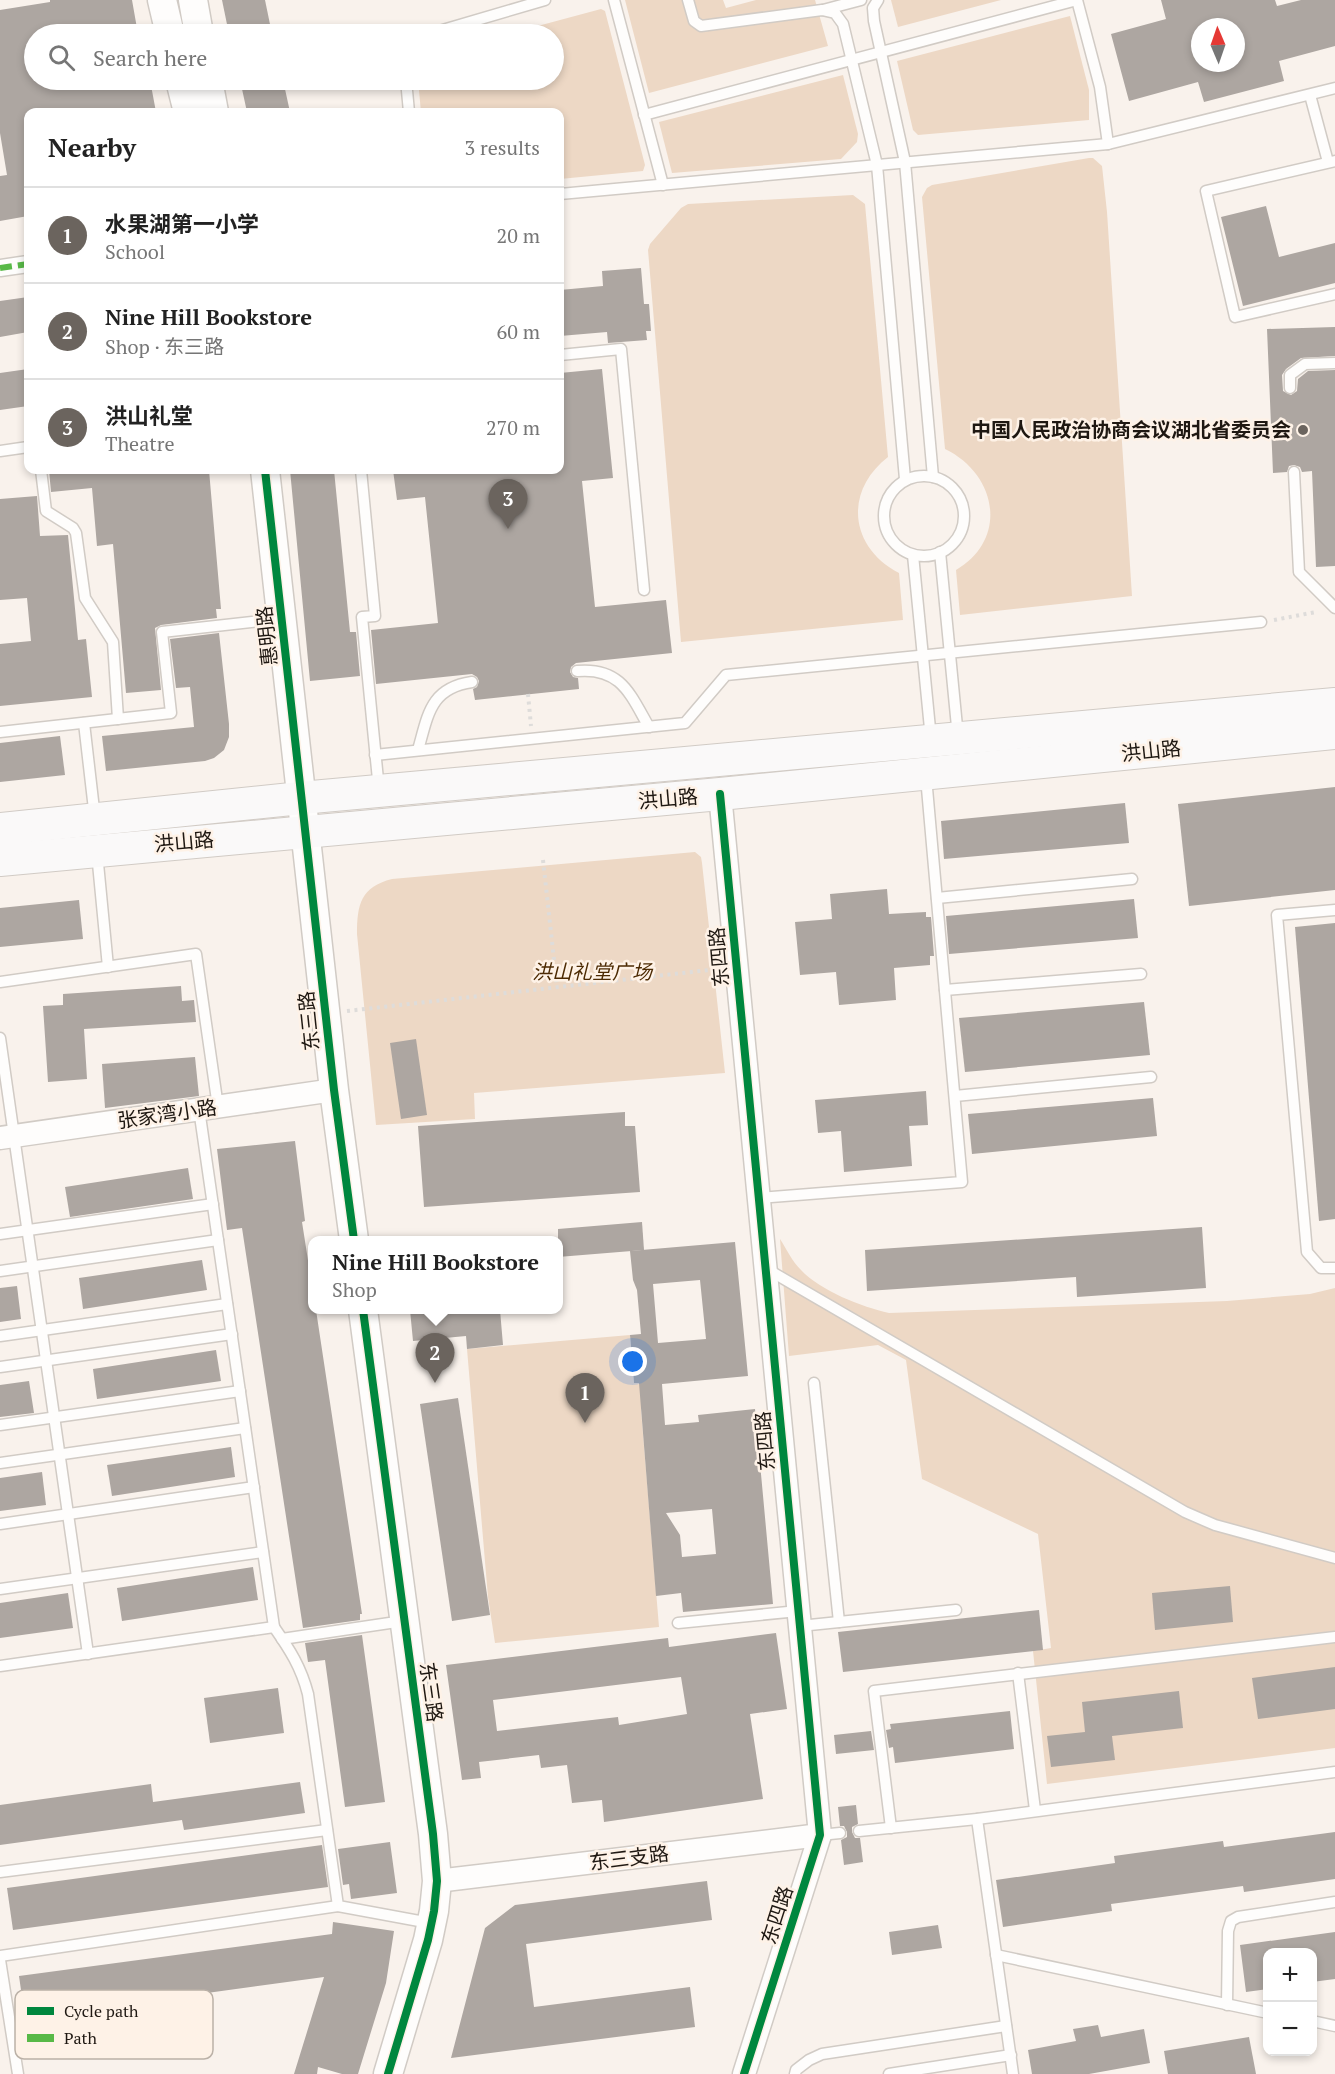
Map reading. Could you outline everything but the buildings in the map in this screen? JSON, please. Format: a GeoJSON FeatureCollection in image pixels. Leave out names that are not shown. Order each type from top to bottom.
{"type":"FeatureCollection","features":[{"type":"Feature","properties":{"kind":"main road","name":"洪山路"},"geometry":{"type":"LineString","coordinates":[[0,860],[720,794],[944,758],[1335,704]]}},
{"type":"Feature","properties":{"kind":"main road","name":"洪山路"},"geometry":{"type":"LineString","coordinates":[[0,829],[379,791],[1335,733]]}},
{"type":"Feature","properties":{"kind":"street"},"geometry":{"type":"LineString","coordinates":[[162,0],[168,24]]}},
{"type":"Feature","properties":{"kind":"street"},"geometry":{"type":"LineString","coordinates":[[193,0],[197,24]]}},
{"type":"Feature","properties":{"kind":"street"},"geometry":{"type":"LineString","coordinates":[[182,90],[187,108]]}},
{"type":"Feature","properties":{"kind":"street"},"geometry":{"type":"LineString","coordinates":[[210,90],[213,108]]}},
{"type":"Feature","properties":{"kind":"street"},"geometry":{"type":"LineString","coordinates":[[0,268],[24,265]]}},
{"type":"Feature","properties":{"kind":"street","name":"惠明路"},"geometry":{"type":"LineString","coordinates":[[265,474],[302,798]]}},
{"type":"Feature","properties":{"kind":"street","name":"东四路"},"geometry":{"type":"LineString","coordinates":[[720,794],[799,1618],[830,1834],[744,2074]]}},
{"type":"Feature","properties":{"kind":"street","name":"东三路"},"geometry":{"type":"LineString","coordinates":[[302,798],[334,1090],[353,1236]]}},
{"type":"Feature","properties":{"kind":"street","name":"张家湾小路"},"geometry":{"type":"LineString","coordinates":[[7,1137],[334,1090]]}},
{"type":"Feature","properties":{"kind":"street","name":"东三路"},"geometry":{"type":"LineString","coordinates":[[364,1314],[436,1857],[437,1881],[428,1940],[388,2074]]}},
{"type":"Feature","properties":{"kind":"street","name":"东三支路"},"geometry":{"type":"LineString","coordinates":[[437,1881],[830,1834]]}},
{"type":"Feature","properties":{"kind":"lane"},"geometry":{"type":"LineString","coordinates":[[463,24],[545,0]]}},
{"type":"Feature","properties":{"kind":"lane"},"geometry":{"type":"LineString","coordinates":[[614,0],[663,184]]}},
{"type":"Feature","properties":{"kind":"lane"},"geometry":{"type":"LineString","coordinates":[[688,0],[694,21],[706,27],[822,10],[861,0]]}},
{"type":"Feature","properties":{"kind":"lane"},"geometry":{"type":"LineString","coordinates":[[878,0],[873,13],[905,162],[933,477]]}},
{"type":"Feature","properties":{"kind":"lane"},"geometry":{"type":"LineString","coordinates":[[645,115],[1077,0],[1100,87],[1108,144]]}},
{"type":"Feature","properties":{"kind":"lane"},"geometry":{"type":"LineString","coordinates":[[822,10],[835,13],[841,19],[853,60],[877,165],[905,479]]}},
{"type":"Feature","properties":{"kind":"lane"},"geometry":{"type":"LineString","coordinates":[[564,194],[1108,144],[1335,88]]}},
{"type":"Feature","properties":{"kind":"lane"},"geometry":{"type":"LineString","coordinates":[[407,90],[409,108]]}},
{"type":"Feature","properties":{"kind":"lane"},"geometry":{"type":"LineString","coordinates":[[1310,95],[1331,161],[1206,191],[1235,318],[1335,294]]}},
{"type":"Feature","properties":{"kind":"lane"},"geometry":{"type":"LineString","coordinates":[[564,355],[621,349],[644,590]]}},
{"type":"Feature","properties":{"kind":"lane"},"geometry":{"type":"LineString","coordinates":[[1290,388],[1290,375],[1305,364],[1335,363]]}},
{"type":"Feature","properties":{"kind":"lane"},"geometry":{"type":"LineString","coordinates":[[0,451],[24,448]]}},
{"type":"Feature","properties":{"kind":"lane"},"geometry":{"type":"LineString","coordinates":[[1294,472],[1299,572],[1335,609]]}},
{"type":"Feature","properties":{"kind":"lane"},"geometry":{"type":"LineString","coordinates":[[41,474],[46,511],[73,528],[76,533],[85,598],[113,642],[118,719]]}},
{"type":"Feature","properties":{"kind":"lane"},"geometry":{"type":"LineString","coordinates":[[361,474],[375,616],[362,617],[379,791]]}},
{"type":"Feature","properties":{"kind":"lane"},"geometry":{"type":"LineString","coordinates":[[920,476],[933,477],[944,481],[961,499],[964,512],[963,524],[958,536],[950,546],[940,552],[913,555],[903,550],[887,531],[884,519],[885,507],[890,495],[905,479],[920,476]]}},
{"type":"Feature","properties":{"kind":"lane"},"geometry":{"type":"LineString","coordinates":[[758,1198],[962,1182],[937,898],[950,653],[940,552]]}},
{"type":"Feature","properties":{"kind":"lane"},"geometry":{"type":"LineString","coordinates":[[913,555],[922,656],[944,758]]}},
{"type":"Feature","properties":{"kind":"lane"},"geometry":{"type":"LineString","coordinates":[[0,732],[171,713],[162,632],[281,619]]}},
{"type":"Feature","properties":{"kind":"lane"},"geometry":{"type":"LineString","coordinates":[[375,755],[685,723],[726,675],[1261,622]]}},
{"type":"Feature","properties":{"kind":"lane"},"geometry":{"type":"LineString","coordinates":[[577,671],[598,671],[621,683],[649,727]]}},
{"type":"Feature","properties":{"kind":"lane"},"geometry":{"type":"LineString","coordinates":[[418,750],[433,704],[447,689],[458,684],[472,682]]}},
{"type":"Feature","properties":{"kind":"lane"},"geometry":{"type":"LineString","coordinates":[[84,723],[95,819]]}},
{"type":"Feature","properties":{"kind":"lane"},"geometry":{"type":"LineString","coordinates":[[96,850],[108,967]]}},
{"type":"Feature","properties":{"kind":"lane"},"geometry":{"type":"LineString","coordinates":[[937,898],[1132,879]]}},
{"type":"Feature","properties":{"kind":"lane"},"geometry":{"type":"LineString","coordinates":[[1335,910],[1277,915],[1307,1252],[1321,1268],[1335,1269]]}},
{"type":"Feature","properties":{"kind":"lane"},"geometry":{"type":"LineString","coordinates":[[0,982],[196,954],[209,1108],[213,1204],[274,1628],[297,1661],[308,1694],[338,1906]]}},
{"type":"Feature","properties":{"kind":"lane"},"geometry":{"type":"LineString","coordinates":[[945,990],[1141,974]]}},
{"type":"Feature","properties":{"kind":"lane"},"geometry":{"type":"LineString","coordinates":[[0,1038],[7,1137],[33,1267],[88,1654]]}},
{"type":"Feature","properties":{"kind":"lane"},"geometry":{"type":"LineString","coordinates":[[955,1096],[1152,1077]]}},
{"type":"Feature","properties":{"kind":"lane"},"geometry":{"type":"LineString","coordinates":[[0,1234],[213,1204]]}},
{"type":"Feature","properties":{"kind":"lane"},"geometry":{"type":"LineString","coordinates":[[0,1271],[218,1240]]}},
{"type":"Feature","properties":{"kind":"lane"},"geometry":{"type":"LineString","coordinates":[[765,1268],[1185,1512],[1215,1525],[1335,1558]]}},
{"type":"Feature","properties":{"kind":"lane"},"geometry":{"type":"LineString","coordinates":[[0,1336],[227,1304]]}},
{"type":"Feature","properties":{"kind":"lane"},"geometry":{"type":"LineString","coordinates":[[0,1367],[232,1334]]}},
{"type":"Feature","properties":{"kind":"lane"},"geometry":{"type":"LineString","coordinates":[[814,1383],[839,1622]]}},
{"type":"Feature","properties":{"kind":"lane"},"geometry":{"type":"LineString","coordinates":[[0,1425],[240,1391]]}},
{"type":"Feature","properties":{"kind":"lane"},"geometry":{"type":"LineString","coordinates":[[0,1463],[245,1428]]}},
{"type":"Feature","properties":{"kind":"lane"},"geometry":{"type":"LineString","coordinates":[[0,1524],[254,1487]]}},
{"type":"Feature","properties":{"kind":"lane"},"geometry":{"type":"LineString","coordinates":[[0,1589],[263,1552]]}},
{"type":"Feature","properties":{"kind":"lane"},"geometry":{"type":"LineString","coordinates":[[678,1623],[799,1618],[839,1622],[956,1610]]}},
{"type":"Feature","properties":{"kind":"lane"},"geometry":{"type":"LineString","coordinates":[[282,1639],[405,1620]]}},
{"type":"Feature","properties":{"kind":"lane"},"geometry":{"type":"LineString","coordinates":[[0,1666],[274,1628]]}},
{"type":"Feature","properties":{"kind":"lane"},"geometry":{"type":"LineString","coordinates":[[891,1827],[874,1691],[1335,1637]]}},
{"type":"Feature","properties":{"kind":"lane"},"geometry":{"type":"LineString","coordinates":[[1018,1673],[1035,1810]]}},
{"type":"Feature","properties":{"kind":"lane"},"geometry":{"type":"LineString","coordinates":[[859,1831],[976,1819],[1335,1772]]}},
{"type":"Feature","properties":{"kind":"lane"},"geometry":{"type":"LineString","coordinates":[[976,1819],[1013,2074]]}},
{"type":"Feature","properties":{"kind":"lane"},"geometry":{"type":"LineString","coordinates":[[0,1872],[327,1830]]}},
{"type":"Feature","properties":{"kind":"lane"},"geometry":{"type":"LineString","coordinates":[[1227,2005],[1227,1930],[1231,1921],[1238,1917],[1335,1902]]}},
{"type":"Feature","properties":{"kind":"lane"},"geometry":{"type":"LineString","coordinates":[[15,2055],[0,1958],[338,1906],[432,1923]]}},
{"type":"Feature","properties":{"kind":"lane"},"geometry":{"type":"LineString","coordinates":[[996,1955],[1263,2012]]}},
{"type":"Feature","properties":{"kind":"lane"},"geometry":{"type":"LineString","coordinates":[[1317,2022],[1335,2026]]}},
{"type":"Feature","properties":{"kind":"lane"},"geometry":{"type":"LineString","coordinates":[[795,2074],[796,2070],[809,2060],[822,2054],[1006,2026]]}},
{"type":"Feature","properties":{"kind":"lane"},"geometry":{"type":"LineString","coordinates":[[889,2074],[1011,2055]]}},
{"type":"Feature","properties":{"kind":"lane"},"geometry":{"type":"LineString","coordinates":[[16,2059],[18,2074]]}},
{"type":"Feature","properties":{"kind":"path"},"geometry":{"type":"LineString","coordinates":[[1261,622],[1335,609]]}},
{"type":"Feature","properties":{"kind":"path"},"geometry":{"type":"LineString","coordinates":[[528,694],[532,738]]}},
{"type":"Feature","properties":{"kind":"path"},"geometry":{"type":"LineString","coordinates":[[543,860],[557,987]]}},
{"type":"Feature","properties":{"kind":"path"},"geometry":{"type":"LineString","coordinates":[[325,1013],[736,966]]}},
{"type":"Feature","properties":{"kind":"green space"},"geometry":{"type":"Polygon","coordinates":[[[625,0],[723,0],[726,8],[756,0],[815,0],[828,46],[649,93],[625,0]]]}},
{"type":"Feature","properties":{"kind":"green space"},"geometry":{"type":"Polygon","coordinates":[[[891,0],[1001,0],[898,27],[891,0]]]}},
{"type":"Feature","properties":{"kind":"green space"},"geometry":{"type":"Polygon","coordinates":[[[601,9],[605,11],[645,165],[643,171],[564,179],[564,108],[421,108],[419,90],[564,90],[564,24],[545,24],[601,9]]]}},
{"type":"Feature","properties":{"kind":"green space"},"geometry":{"type":"Polygon","coordinates":[[[1070,16],[1089,90],[1089,120],[918,135],[913,130],[897,61],[1070,16]]]}},
{"type":"Feature","properties":{"kind":"green space"},"geometry":{"type":"Polygon","coordinates":[[[843,75],[858,134],[857,142],[841,159],[672,173],[659,122],[843,75]]]}},
{"type":"Feature","properties":{"kind":"green space"},"geometry":{"type":"Polygon","coordinates":[[[1093,158],[1102,166],[1107,212],[1132,596],[960,615],[956,570],[973,557],[984,542],[990,525],[990,507],[985,490],[976,474],[963,460],[945,449],[922,197],[927,188],[932,185],[1093,158]]]}},
{"type":"Feature","properties":{"kind":"green space"},"geometry":{"type":"Polygon","coordinates":[[[853,195],[865,204],[888,457],[874,471],[864,486],[859,502],[858,518],[862,534],[870,549],[882,562],[899,573],[903,620],[681,642],[648,250],[650,244],[681,208],[688,204],[853,195]]]}},
{"type":"Feature","properties":{"kind":"green space","name":"洪山礼堂广场"},"geometry":{"type":"Polygon","coordinates":[[[695,852],[701,857],[702,863],[725,1073],[474,1093],[475,1119],[376,1125],[357,934],[358,914],[367,892],[382,882],[392,879],[695,852]]]}},
{"type":"Feature","properties":{"kind":"green space"},"geometry":{"type":"Polygon","coordinates":[[[780,1239],[798,1267],[819,1285],[867,1307],[889,1313],[1227,1301],[1310,1294],[1335,1288],[1335,1748],[1047,1784],[1033,1651],[1051,1648],[1038,1534],[922,1479],[906,1360],[878,1345],[789,1356],[780,1239]]]}},
{"type":"Feature","properties":{"kind":"green space"},"geometry":{"type":"Polygon","coordinates":[[[630,1335],[634,1383],[645,1382],[641,1410],[659,1627],[495,1643],[488,1597],[467,1349],[630,1335]]]}},
{"type":"Feature","properties":{"kind":"marked path"},"geometry":{"type":"LineString","coordinates":[[0,268],[24,265]]}},
{"type":"Feature","properties":{"kind":"cycle path"},"geometry":{"type":"LineString","coordinates":[[265,474],[334,1090],[353,1236]]}},
{"type":"Feature","properties":{"kind":"cycle path"},"geometry":{"type":"LineString","coordinates":[[720,794],[820,1835],[744,2074]]}},
{"type":"Feature","properties":{"kind":"cycle path"},"geometry":{"type":"LineString","coordinates":[[364,1314],[433,1834],[437,1881],[428,1940],[388,2074]]}},
{"type":"Feature","properties":{"kind":"place","name":"中国人民政治协商会议湖北省委员会"},"geometry":{"type":"Point","coordinates":[1303,430]}},
{"type":"Feature","properties":{"kind":"place","name":"洪山礼堂"},"geometry":{"type":"Point","coordinates":[508,529]}},
{"type":"Feature","properties":{"kind":"place","name":"Nine Hill Bookstore"},"geometry":{"type":"Point","coordinates":[435,1383]}},
{"type":"Feature","properties":{"kind":"place","name":"水果湖第一小学"},"geometry":{"type":"Point","coordinates":[585,1423]}}]}
